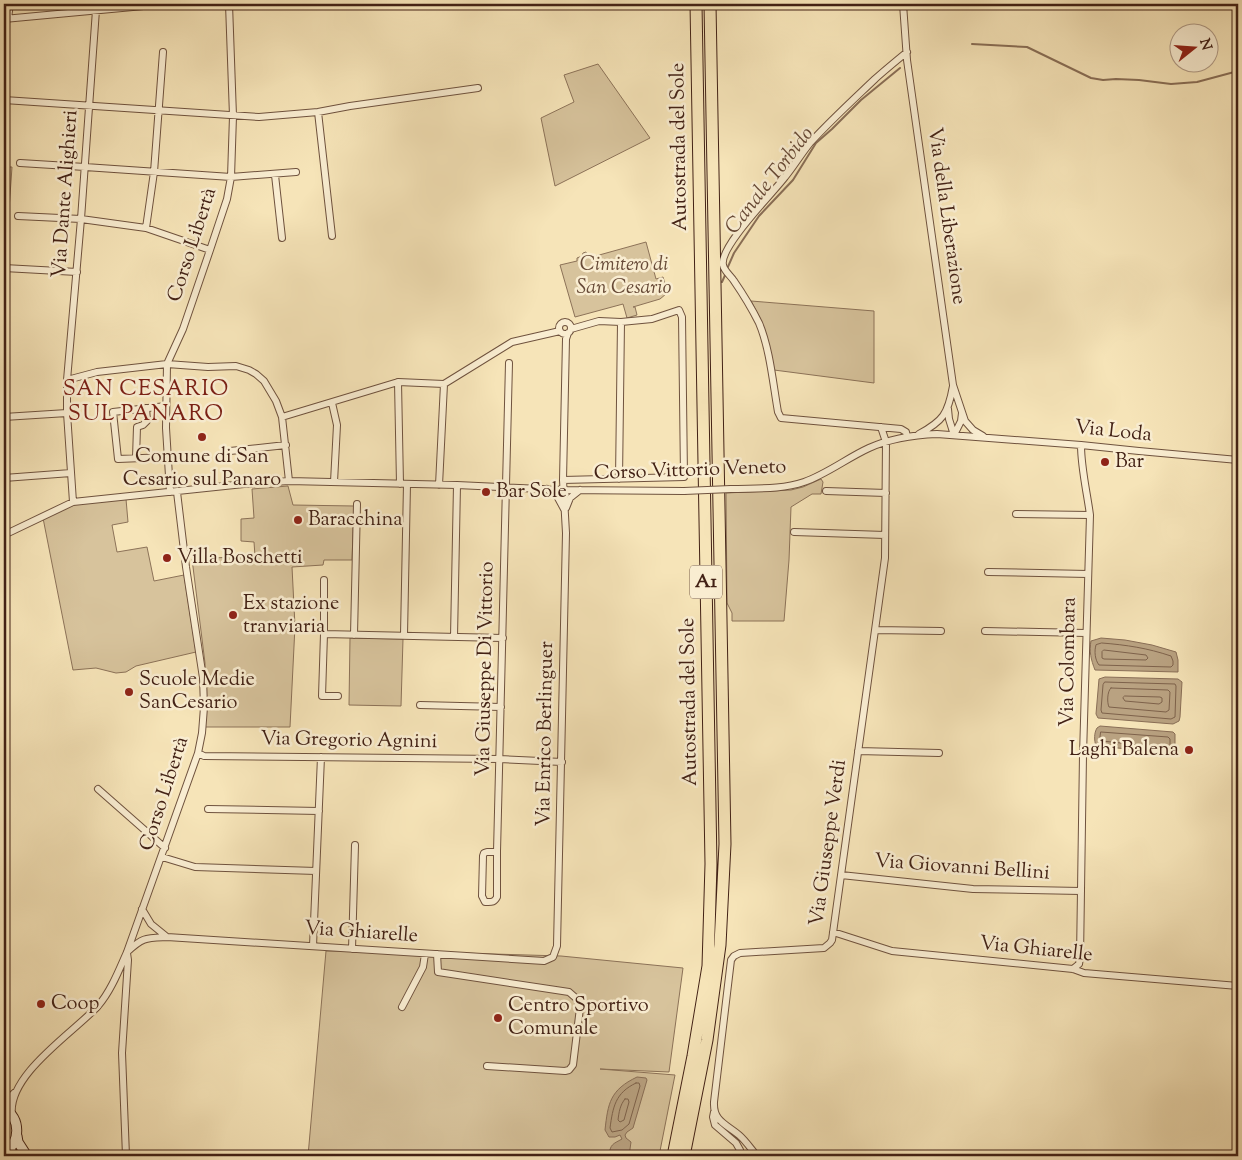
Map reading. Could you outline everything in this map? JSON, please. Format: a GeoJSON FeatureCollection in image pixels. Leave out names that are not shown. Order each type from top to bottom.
{"type":"FeatureCollection","features":[{"type":"Feature","properties":{"kind":"highway","name":"Autostrada del Sole"},"geometry":{"type":"LineString","coordinates":[[672,1156],[693,1056],[708,966],[711,864],[696,4]]}},
{"type":"Feature","properties":{"kind":"highway","name":"Autostrada del Sole"},"geometry":{"type":"LineString","coordinates":[[684,1156],[707,1040],[720,945],[725,844],[710,4]]}},
{"type":"Feature","properties":{"kind":"main road"},"geometry":{"type":"LineString","coordinates":[[4,1108],[12,1115],[16,1123],[18,1142],[27,1156]]}},
{"type":"Feature","properties":{"kind":"main road"},"geometry":{"type":"LineString","coordinates":[[4,1153],[12,1146],[17,1136]]}},
{"type":"Feature","properties":{"kind":"main road"},"geometry":{"type":"LineString","coordinates":[[4,1153],[21,1156]]}},
{"type":"Feature","properties":{"kind":"street"},"geometry":{"type":"LineString","coordinates":[[10,4],[6,18],[165,4]]}},
{"type":"Feature","properties":{"kind":"street","name":"Corso Libertà"},"geometry":{"type":"LineString","coordinates":[[127,952],[198,753],[204,707],[204,678],[167,457],[167,364],[183,329],[227,199],[231,177],[232,116],[229,4]]}},
{"type":"Feature","properties":{"kind":"street","name":"Via della Liberazione"},"geometry":{"type":"LineString","coordinates":[[903,4],[906,52],[953,385],[965,421],[973,430],[985,437]]}},
{"type":"Feature","properties":{"kind":"street","name":"Via Dante Alighieri"},"geometry":{"type":"LineString","coordinates":[[73,502],[67,413],[67,380],[77,272],[96,10]]}},
{"type":"Feature","properties":{"kind":"street"},"geometry":{"type":"LineString","coordinates":[[146,228],[154,172],[163,52]]}},
{"type":"Feature","properties":{"kind":"street"},"geometry":{"type":"LineString","coordinates":[[906,52],[876,78],[809,144],[785,177],[728,247],[723,258],[726,271],[742,293],[759,324],[765,342],[778,412],[781,418],[901,429],[906,432],[907,436]]}},
{"type":"Feature","properties":{"kind":"street"},"geometry":{"type":"LineString","coordinates":[[4,100],[259,117],[318,112],[478,88]]}},
{"type":"Feature","properties":{"kind":"street"},"geometry":{"type":"LineString","coordinates":[[318,112],[332,236]]}},
{"type":"Feature","properties":{"kind":"street"},"geometry":{"type":"LineString","coordinates":[[20,163],[231,177],[296,172]]}},
{"type":"Feature","properties":{"kind":"street"},"geometry":{"type":"LineString","coordinates":[[275,175],[282,238]]}},
{"type":"Feature","properties":{"kind":"street"},"geometry":{"type":"LineString","coordinates":[[18,216],[81,219],[146,228],[210,250]]}},
{"type":"Feature","properties":{"kind":"street"},"geometry":{"type":"LineString","coordinates":[[4,268],[77,272]]}},
{"type":"Feature","properties":{"kind":"street"},"geometry":{"type":"LineString","coordinates":[[282,417],[398,382],[444,384],[512,342],[560,331],[563,334],[598,321],[621,322],[652,319],[679,310],[682,317],[684,477],[562,480]]}},
{"type":"Feature","properties":{"kind":"street"},"geometry":{"type":"LineString","coordinates":[[560,331],[559,327],[563,322],[569,323],[570,331]]}},
{"type":"Feature","properties":{"kind":"street"},"geometry":{"type":"LineString","coordinates":[[619,479],[621,322]]}},
{"type":"Feature","properties":{"kind":"street","name":"Via Enrico Berlinguer"},"geometry":{"type":"LineString","coordinates":[[553,957],[558,946],[566,533],[562,480],[566,339],[570,331]]}},
{"type":"Feature","properties":{"kind":"street","name":"Via Giuseppe Di Vittorio"},"geometry":{"type":"LineString","coordinates":[[497,852],[487,852],[483,856],[482,896],[486,902],[493,902],[497,897],[509,363]]}},
{"type":"Feature","properties":{"kind":"street"},"geometry":{"type":"LineString","coordinates":[[67,380],[97,372],[167,364],[208,368],[236,366],[249,370],[264,381],[276,401],[282,417],[290,481]]}},
{"type":"Feature","properties":{"kind":"street"},"geometry":{"type":"LineString","coordinates":[[398,382],[403,484],[404,635]]}},
{"type":"Feature","properties":{"kind":"street"},"geometry":{"type":"LineString","coordinates":[[439,485],[444,384]]}},
{"type":"Feature","properties":{"kind":"street","name":"Via della Liberazione"},"geometry":{"type":"LineString","coordinates":[[918,435],[941,420],[951,400],[953,385]]}},
{"type":"Feature","properties":{"kind":"street"},"geometry":{"type":"LineString","coordinates":[[332,403],[337,425],[334,482]]}},
{"type":"Feature","properties":{"kind":"street"},"geometry":{"type":"LineString","coordinates":[[166,406],[113,412],[118,459],[167,457]]}},
{"type":"Feature","properties":{"kind":"street","name":"Via della Liberazione"},"geometry":{"type":"LineString","coordinates":[[948,407],[949,419],[954,435]]}},
{"type":"Feature","properties":{"kind":"street"},"geometry":{"type":"LineString","coordinates":[[136,458],[137,427],[147,421],[146,408]]}},
{"type":"Feature","properties":{"kind":"street"},"geometry":{"type":"LineString","coordinates":[[4,417],[67,413]]}},
{"type":"Feature","properties":{"kind":"street"},"geometry":{"type":"LineString","coordinates":[[954,435],[961,421],[962,413]]}},
{"type":"Feature","properties":{"kind":"street"},"geometry":{"type":"LineString","coordinates":[[881,427],[886,442]]}},
{"type":"Feature","properties":{"kind":"street","name":"Corso Vittorio Veneto"},"geometry":{"type":"LineString","coordinates":[[4,535],[73,502],[290,481],[564,490],[684,491],[780,487],[793,485],[824,473],[868,449],[907,436],[937,434],[985,437]]}},
{"type":"Feature","properties":{"kind":"street","name":"Via Loda"},"geometry":{"type":"LineString","coordinates":[[985,437],[1081,444],[1238,460]]}},
{"type":"Feature","properties":{"kind":"street","name":"Via Giuseppe Verdi"},"geometry":{"type":"LineString","coordinates":[[832,936],[885,558],[886,442]]}},
{"type":"Feature","properties":{"kind":"street","name":"Via Colombara"},"geometry":{"type":"LineString","coordinates":[[1073,969],[1079,964],[1080,958],[1090,515],[1081,460],[1081,444]]}},
{"type":"Feature","properties":{"kind":"street"},"geometry":{"type":"LineString","coordinates":[[230,452],[286,445]]}},
{"type":"Feature","properties":{"kind":"street"},"geometry":{"type":"LineString","coordinates":[[4,478],[70,474]]}},
{"type":"Feature","properties":{"kind":"street"},"geometry":{"type":"LineString","coordinates":[[454,637],[456,485]]}},
{"type":"Feature","properties":{"kind":"street"},"geometry":{"type":"LineString","coordinates":[[547,489],[557,496],[565,510]]}},
{"type":"Feature","properties":{"kind":"street"},"geometry":{"type":"LineString","coordinates":[[565,510],[570,498],[580,490]]}},
{"type":"Feature","properties":{"kind":"street"},"geometry":{"type":"LineString","coordinates":[[826,491],[886,493]]}},
{"type":"Feature","properties":{"kind":"street"},"geometry":{"type":"LineString","coordinates":[[354,634],[358,504]]}},
{"type":"Feature","properties":{"kind":"street"},"geometry":{"type":"LineString","coordinates":[[1016,514],[1090,515]]}},
{"type":"Feature","properties":{"kind":"street"},"geometry":{"type":"LineString","coordinates":[[794,532],[885,535]]}},
{"type":"Feature","properties":{"kind":"street"},"geometry":{"type":"LineString","coordinates":[[988,572],[1088,574]]}},
{"type":"Feature","properties":{"kind":"street"},"geometry":{"type":"LineString","coordinates":[[324,580],[322,696],[338,696]]}},
{"type":"Feature","properties":{"kind":"street"},"geometry":{"type":"LineString","coordinates":[[875,630],[941,631]]}},
{"type":"Feature","properties":{"kind":"street"},"geometry":{"type":"LineString","coordinates":[[985,631],[1086,633]]}},
{"type":"Feature","properties":{"kind":"street"},"geometry":{"type":"LineString","coordinates":[[324,634],[503,638]]}},
{"type":"Feature","properties":{"kind":"street"},"geometry":{"type":"LineString","coordinates":[[420,705],[501,706]]}},
{"type":"Feature","properties":{"kind":"street","name":"Via Giuseppe Verdi"},"geometry":{"type":"LineString","coordinates":[[858,751],[939,753]]}},
{"type":"Feature","properties":{"kind":"street","name":"Via Gregorio Agnini"},"geometry":{"type":"LineString","coordinates":[[198,753],[204,756],[500,759],[562,762]]}},
{"type":"Feature","properties":{"kind":"street"},"geometry":{"type":"LineString","coordinates":[[314,946],[321,757]]}},
{"type":"Feature","properties":{"kind":"street"},"geometry":{"type":"LineString","coordinates":[[98,789],[165,848]]}},
{"type":"Feature","properties":{"kind":"street"},"geometry":{"type":"LineString","coordinates":[[208,809],[319,811]]}},
{"type":"Feature","properties":{"kind":"street"},"geometry":{"type":"LineString","coordinates":[[352,949],[355,845]]}},
{"type":"Feature","properties":{"kind":"street"},"geometry":{"type":"LineString","coordinates":[[162,857],[195,867],[316,871]]}},
{"type":"Feature","properties":{"kind":"street","name":"Via Giovanni Bellini"},"geometry":{"type":"LineString","coordinates":[[841,875],[973,889],[1081,891]]}},
{"type":"Feature","properties":{"kind":"street"},"geometry":{"type":"LineString","coordinates":[[142,909],[151,924],[167,937]]}},
{"type":"Feature","properties":{"kind":"street"},"geometry":{"type":"LineString","coordinates":[[147,938],[136,927],[151,924]]}},
{"type":"Feature","properties":{"kind":"street"},"geometry":{"type":"LineString","coordinates":[[741,1156],[736,1143],[715,1125],[713,1117],[732,957],[740,953],[824,948],[830,943],[832,936]]}},
{"type":"Feature","properties":{"kind":"street","name":"Via Ghiarelle"},"geometry":{"type":"LineString","coordinates":[[832,936],[892,951],[1073,969],[1084,973],[1238,986]]}},
{"type":"Feature","properties":{"kind":"street","name":"Via Ghiarelle"},"geometry":{"type":"LineString","coordinates":[[147,938],[167,937],[544,961],[553,957]]}},
{"type":"Feature","properties":{"kind":"street"},"geometry":{"type":"LineString","coordinates":[[4,1103],[17,1090],[36,1063],[98,1006],[113,982],[127,952],[136,943],[147,938]]}},
{"type":"Feature","properties":{"kind":"street"},"geometry":{"type":"LineString","coordinates":[[126,1156],[122,1053],[127,952]]}},
{"type":"Feature","properties":{"kind":"street"},"geometry":{"type":"LineString","coordinates":[[402,1007],[423,967],[425,954]]}},
{"type":"Feature","properties":{"kind":"street"},"geometry":{"type":"LineString","coordinates":[[437,954],[438,972],[569,992],[577,999],[580,1008],[573,1065],[569,1070],[488,1066]]}},
{"type":"Feature","properties":{"kind":"street"},"geometry":{"type":"LineString","coordinates":[[12,1115],[17,1090]]}},
{"type":"Feature","properties":{"kind":"street"},"geometry":{"type":"LineString","coordinates":[[714,1112],[721,1121],[745,1141],[757,1156]]}},
{"type":"Feature","properties":{"kind":"green space"},"geometry":{"type":"Polygon","coordinates":[[[598,64],[650,138],[555,186],[541,118],[574,102],[564,75],[598,64]]]}},
{"type":"Feature","properties":{"kind":"green space"},"geometry":{"type":"Polygon","coordinates":[[[4,167],[12,167],[7,238],[4,238],[4,167]]]}},
{"type":"Feature","properties":{"kind":"green space","name":"Cimitero di San Cesario"},"geometry":{"type":"Polygon","coordinates":[[[646,242],[656,279],[663,277],[667,290],[666,294],[660,299],[633,307],[635,307],[637,315],[627,318],[623,304],[575,317],[560,265],[577,261],[577,258],[586,252],[588,255],[591,254],[592,257],[646,242]]]}},
{"type":"Feature","properties":{"kind":"green space"},"geometry":{"type":"Polygon","coordinates":[[[751,301],[874,311],[874,383],[774,370],[760,318],[751,301]]]}},
{"type":"Feature","properties":{"kind":"green space"},"geometry":{"type":"Polygon","coordinates":[[[821,479],[823,482],[821,494],[812,494],[791,507],[784,621],[732,621],[732,613],[727,603],[726,493],[791,490],[821,479]]]}},
{"type":"Feature","properties":{"kind":"green space"},"geometry":{"type":"Polygon","coordinates":[[[288,486],[293,505],[354,506],[352,560],[324,560],[323,565],[292,567],[295,626],[290,727],[203,727],[205,663],[192,559],[255,556],[254,542],[241,541],[241,519],[254,518],[252,489],[288,486]]]}},
{"type":"Feature","properties":{"kind":"green space"},"geometry":{"type":"Polygon","coordinates":[[[126,499],[128,522],[112,525],[117,552],[147,547],[154,581],[184,575],[196,652],[136,666],[126,672],[116,673],[96,668],[73,670],[43,518],[79,503],[126,499]]]}},
{"type":"Feature","properties":{"kind":"green space"},"geometry":{"type":"Polygon","coordinates":[[[350,638],[403,639],[401,706],[349,705],[350,638]]]}},
{"type":"Feature","properties":{"kind":"green space","name":"Centro Sportivo Comunale"},"geometry":{"type":"Polygon","coordinates":[[[326,951],[561,956],[683,968],[669,1072],[600,1069],[675,1075],[659,1156],[308,1156],[326,951]]]}},
{"type":"Feature","properties":{"kind":"water"},"geometry":{"type":"Polygon","coordinates":[[[1101,638],[1152,645],[1176,652],[1178,672],[1095,670],[1091,656],[1091,641],[1101,638]]]}},
{"type":"Feature","properties":{"kind":"water"},"geometry":{"type":"Polygon","coordinates":[[[1105,677],[1178,679],[1182,682],[1179,721],[1173,724],[1098,718],[1096,714],[1099,679],[1105,677]]]}},
{"type":"Feature","properties":{"kind":"water"},"geometry":{"type":"Polygon","coordinates":[[[1100,726],[1173,732],[1175,734],[1175,749],[1171,753],[1096,746],[1095,734],[1100,726]]]}},
{"type":"Feature","properties":{"kind":"water"},"geometry":{"type":"Polygon","coordinates":[[[637,1077],[646,1078],[647,1080],[633,1128],[625,1135],[631,1142],[629,1156],[609,1156],[612,1145],[622,1139],[620,1135],[609,1137],[605,1130],[609,1105],[621,1087],[637,1077]]]}},
{"type":"Feature","properties":{"kind":"waterway","name":"Canale Torbido"},"geometry":{"type":"LineString","coordinates":[[972,44],[1027,47],[1091,78],[1103,80],[1139,80],[1171,84],[1197,82],[1238,71]]}},
{"type":"Feature","properties":{"kind":"waterway","name":"Canale Torbido"},"geometry":{"type":"LineString","coordinates":[[727,269],[734,253],[759,216],[793,180],[816,143],[861,100],[900,68]]}},
{"type":"Feature","properties":{"kind":"waterway","name":"Canale Torbido"},"geometry":{"type":"LineString","coordinates":[[722,282],[726,273]]}},
{"type":"Feature","properties":{"kind":"place","name":"Comune di San Cesario sul Panaro"},"geometry":{"type":"Point","coordinates":[202,437]}},
{"type":"Feature","properties":{"kind":"place","name":"Bar"},"geometry":{"type":"Point","coordinates":[1105,462]}},
{"type":"Feature","properties":{"kind":"place","name":"Bar Sole"},"geometry":{"type":"Point","coordinates":[486,492]}},
{"type":"Feature","properties":{"kind":"place","name":"Baracchina"},"geometry":{"type":"Point","coordinates":[298,520]}},
{"type":"Feature","properties":{"kind":"place","name":"Villa Boschetti"},"geometry":{"type":"Point","coordinates":[167,558]}},
{"type":"Feature","properties":{"kind":"place","name":"Ex stazione tranviaria"},"geometry":{"type":"Point","coordinates":[233,615]}},
{"type":"Feature","properties":{"kind":"place","name":"Scuole Medie SanCesario"},"geometry":{"type":"Point","coordinates":[129,692]}},
{"type":"Feature","properties":{"kind":"place","name":"Laghi Balena"},"geometry":{"type":"Point","coordinates":[1189,750]}},
{"type":"Feature","properties":{"kind":"place","name":"Coop"},"geometry":{"type":"Point","coordinates":[41,1004]}},
{"type":"Feature","properties":{"kind":"place","name":"Centro Sportivo Comunale"},"geometry":{"type":"Point","coordinates":[498,1018]}},
{"type":"Feature","properties":{"kind":"district","name":"SAN CESARIO SUL PANARO"},"geometry":{"type":"Point","coordinates":[146,402]}}]}
